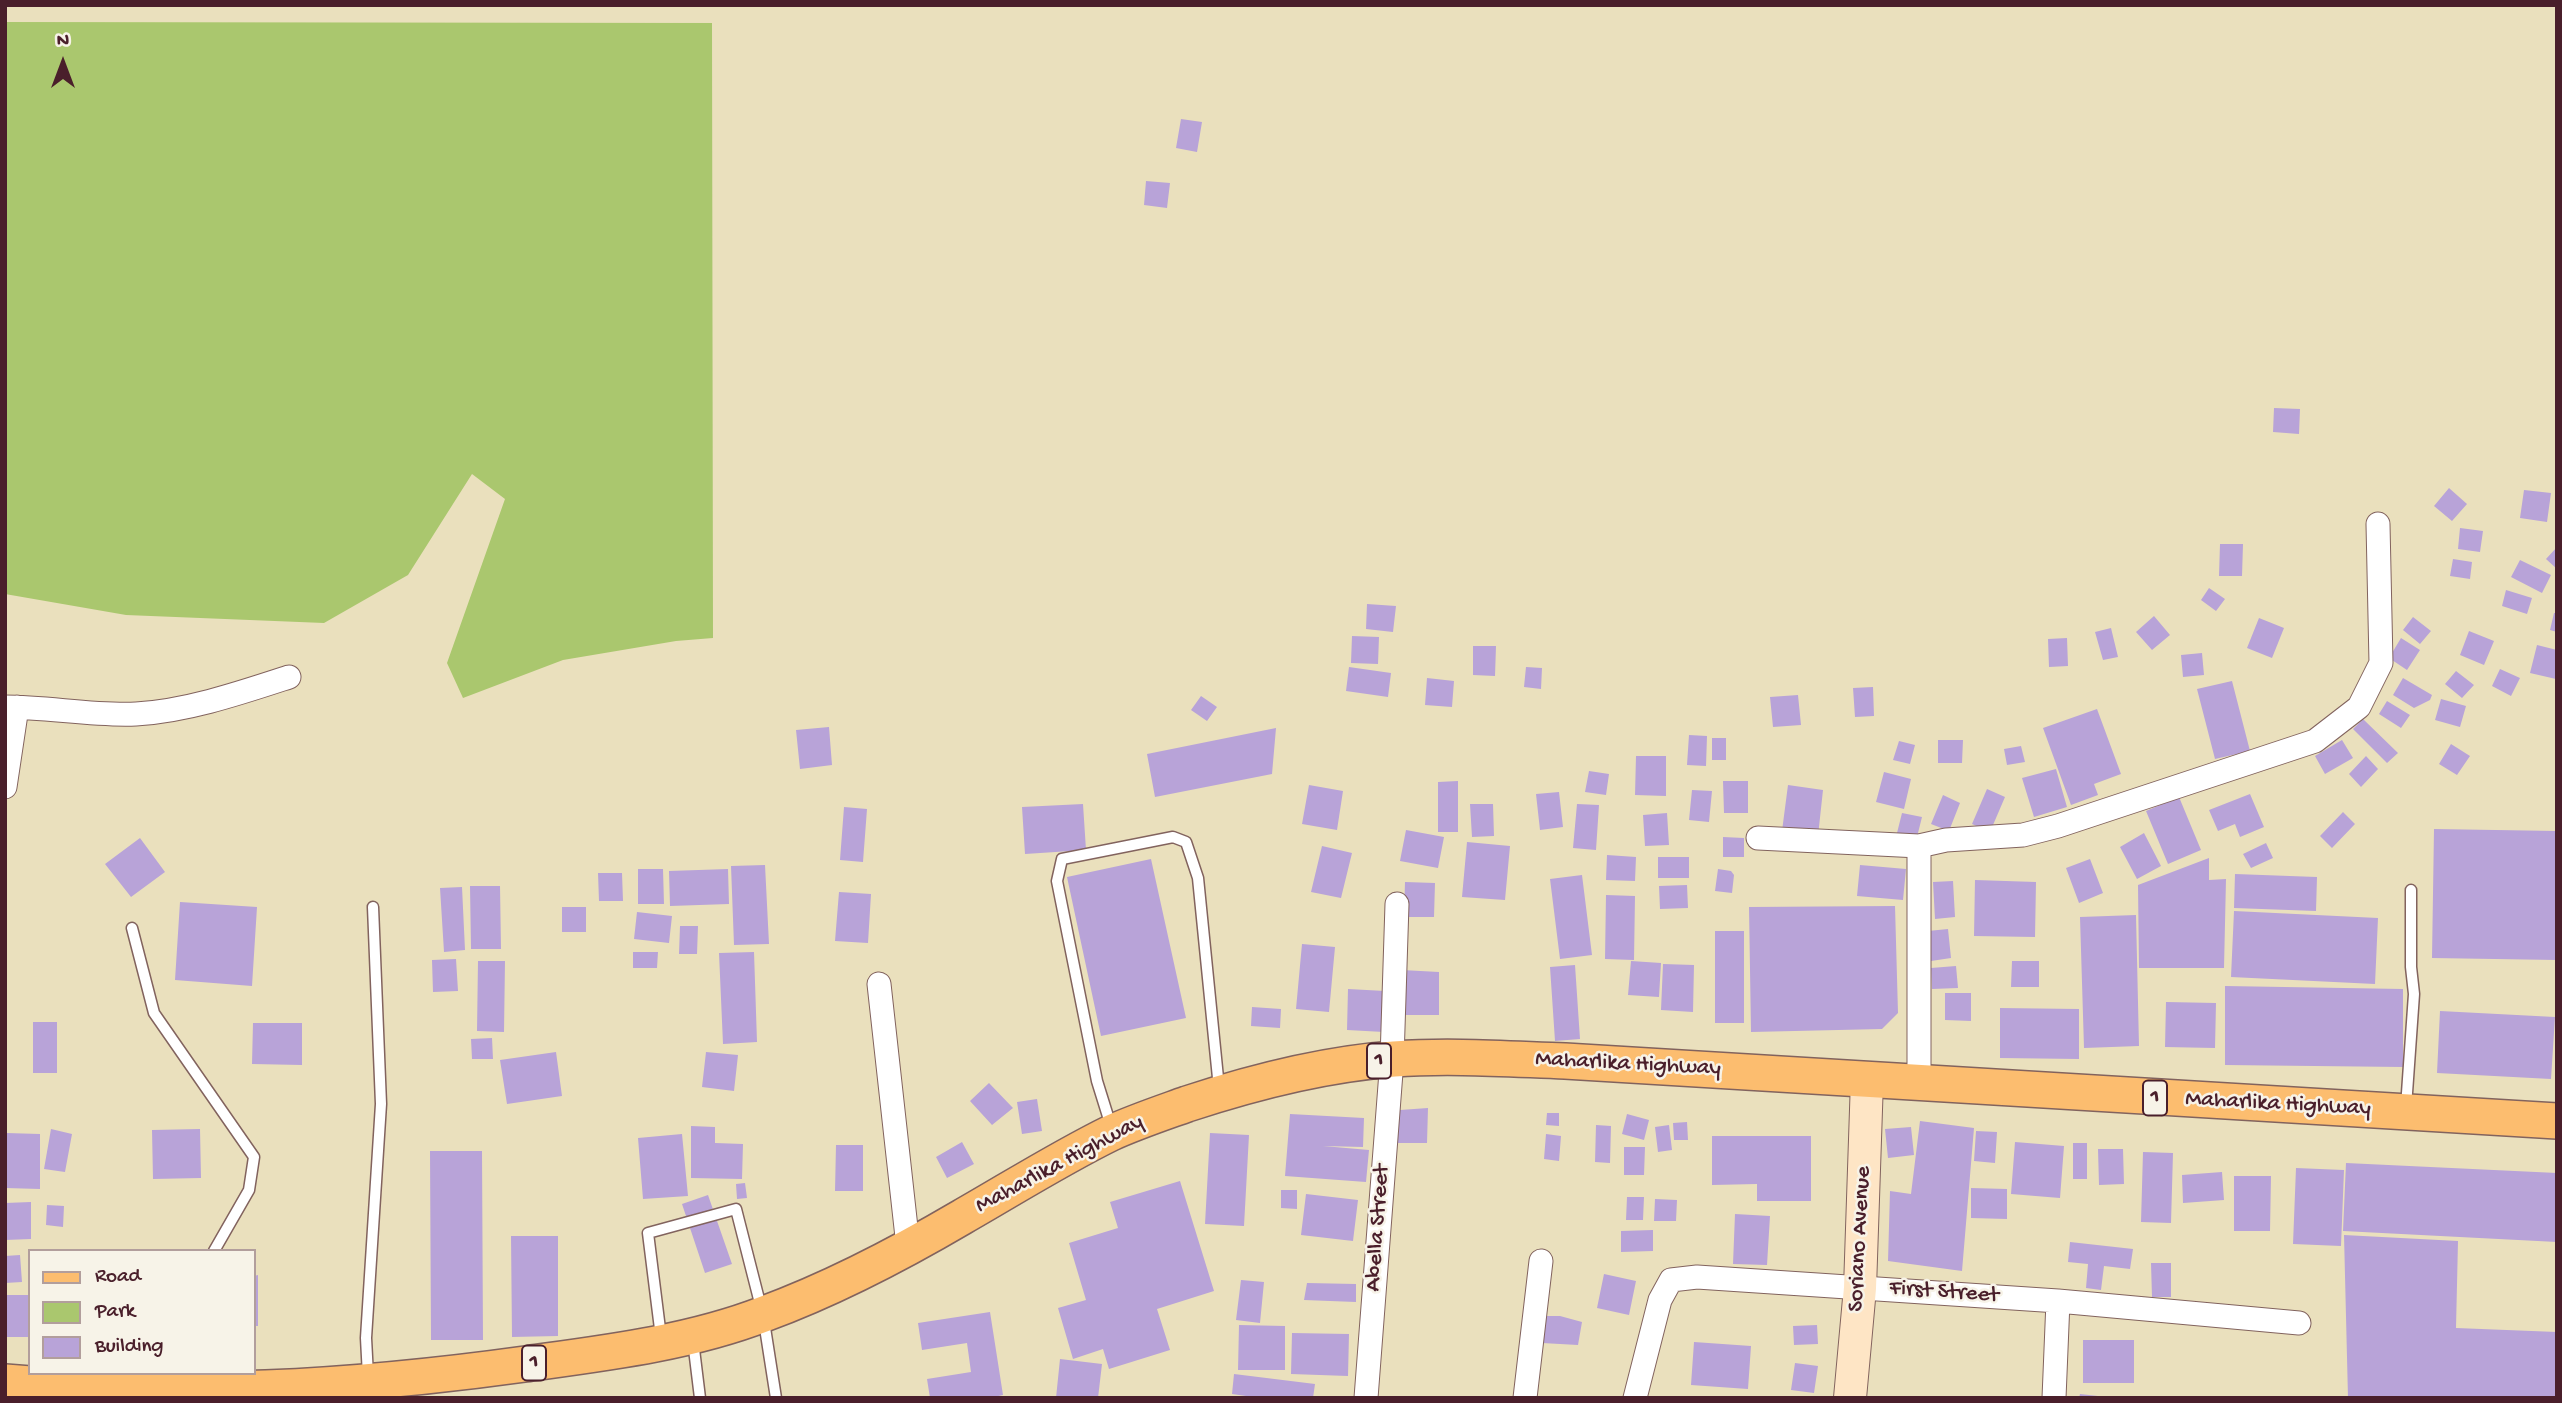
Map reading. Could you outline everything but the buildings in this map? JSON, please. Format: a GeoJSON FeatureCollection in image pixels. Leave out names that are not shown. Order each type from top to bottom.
{"type":"FeatureCollection","features":[{"type":"Feature","properties":{"kind":"main road","name":"Maharlika Highway"},"geometry":{"type":"LineString","coordinates":[[5,1382],[100,1389],[368,1384],[575,1357],[677,1338],[763,1315],[851,1275],[1112,1132],[1271,1078],[1392,1059],[1484,1057],[2557,1121]]}},
{"type":"Feature","properties":{"kind":"street"},"geometry":{"type":"LineString","coordinates":[[1758,838],[1919,846],[1946,840],[2023,835],[2058,826],[2315,741],[2359,707],[2381,663],[2378,524]]}},
{"type":"Feature","properties":{"kind":"street"},"geometry":{"type":"LineString","coordinates":[[5,787],[11,707],[137,714],[221,698],[289,677]]}},
{"type":"Feature","properties":{"kind":"street"},"geometry":{"type":"LineString","coordinates":[[1919,846],[1919,1084]]}},
{"type":"Feature","properties":{"kind":"street","name":"Abella Street"},"geometry":{"type":"LineString","coordinates":[[1366,1398],[1392,1059],[1397,904]]}},
{"type":"Feature","properties":{"kind":"street"},"geometry":{"type":"LineString","coordinates":[[879,984],[908,1246]]}},
{"type":"Feature","properties":{"kind":"street","name":"Soriano Avenue"},"geometry":{"type":"LineString","coordinates":[[1850,1398],[1860,1288],[1867,1080]]}},
{"type":"Feature","properties":{"kind":"street"},"geometry":{"type":"LineString","coordinates":[[1525,1398],[1541,1261]]}},
{"type":"Feature","properties":{"kind":"street","name":"First Street"},"geometry":{"type":"LineString","coordinates":[[1635,1398],[1660,1300],[1671,1280],[1697,1277],[2058,1301],[2298,1323]]}},
{"type":"Feature","properties":{"kind":"street"},"geometry":{"type":"LineString","coordinates":[[2054,1398],[2058,1301]]}},
{"type":"Feature","properties":{"kind":"lane"},"geometry":{"type":"LineString","coordinates":[[1112,1132],[1097,1081],[1057,881],[1062,859],[1173,837],[1186,842],[1198,878],[1219,1094]]}},
{"type":"Feature","properties":{"kind":"lane"},"geometry":{"type":"LineString","coordinates":[[2405,1113],[2414,994],[2410,890]]}},
{"type":"Feature","properties":{"kind":"lane"},"geometry":{"type":"LineString","coordinates":[[368,1384],[366,1338],[381,1104],[373,907]]}},
{"type":"Feature","properties":{"kind":"lane"},"geometry":{"type":"LineString","coordinates":[[132,928],[154,1013],[254,1157],[249,1190],[215,1249]]}},
{"type":"Feature","properties":{"kind":"lane"},"geometry":{"type":"LineString","coordinates":[[700,1398],[677,1338],[648,1233],[736,1209],[763,1315],[776,1398]]}},
{"type":"Feature","properties":{"kind":"green space"},"geometry":{"type":"Polygon","coordinates":[[[5,22],[712,23],[713,638],[676,641],[563,660],[463,698],[447,663],[505,499],[472,474],[408,575],[324,623],[126,615],[5,594],[5,22]]]}}]}
